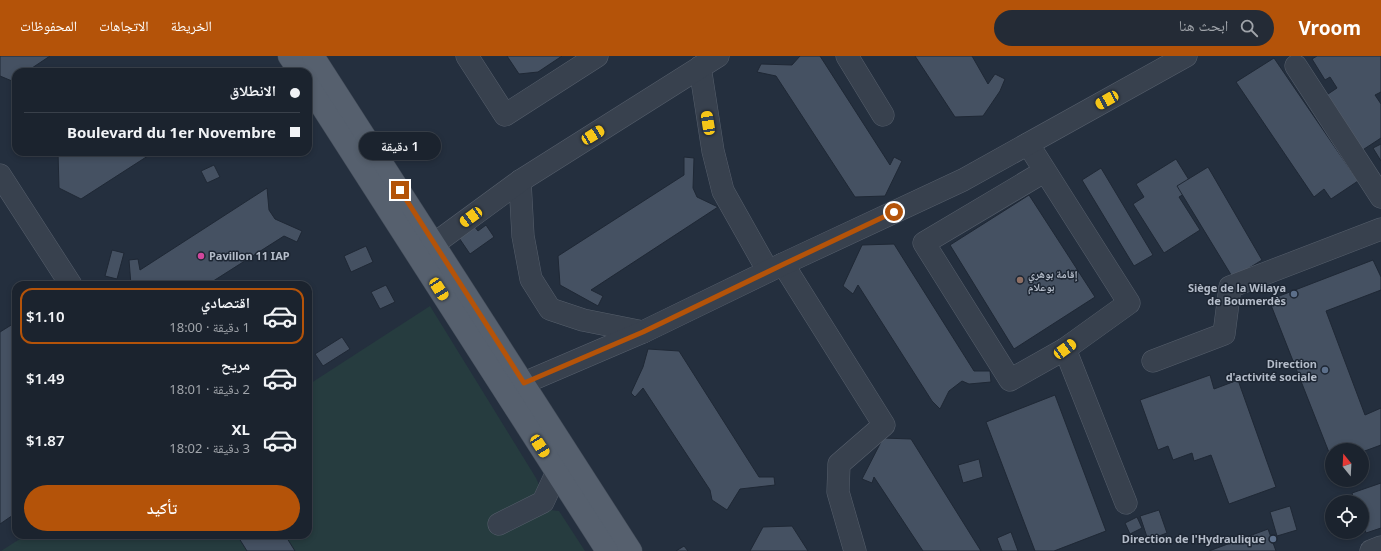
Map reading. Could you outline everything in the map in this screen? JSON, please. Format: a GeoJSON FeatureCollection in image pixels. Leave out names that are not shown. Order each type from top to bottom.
{"type":"FeatureCollection","features":[{"type":"Feature","properties":{"kind":"main road"},"geometry":{"type":"LineString","coordinates":[[289,56],[297,68]]}},
{"type":"Feature","properties":{"kind":"main road"},"geometry":{"type":"LineString","coordinates":[[314,56],[631,551]]}},
{"type":"Feature","properties":{"kind":"main road"},"geometry":{"type":"LineString","coordinates":[[312,91],[607,551]]}},
{"type":"Feature","properties":{"kind":"street"},"geometry":{"type":"LineString","coordinates":[[467,56],[505,115],[597,56]]}},
{"type":"Feature","properties":{"kind":"street"},"geometry":{"type":"LineString","coordinates":[[434,244],[520,181],[718,56]]}},
{"type":"Feature","properties":{"kind":"street"},"geometry":{"type":"LineString","coordinates":[[848,56],[884,115]]}},
{"type":"Feature","properties":{"kind":"street"},"geometry":{"type":"LineString","coordinates":[[524,383],[643,332],[776,267],[963,180],[1186,56]]}},
{"type":"Feature","properties":{"kind":"street"},"geometry":{"type":"LineString","coordinates":[[1296,66],[1381,197]]}},
{"type":"Feature","properties":{"kind":"street"},"geometry":{"type":"LineString","coordinates":[[700,68],[713,151],[723,191],[884,425],[839,464],[838,492],[855,551]]}},
{"type":"Feature","properties":{"kind":"street"},"geometry":{"type":"LineString","coordinates":[[1028,144],[1129,303],[1065,349],[1010,380],[924,243],[1045,171]]}},
{"type":"Feature","properties":{"kind":"street"},"geometry":{"type":"LineString","coordinates":[[0,175],[68,281]]}},
{"type":"Feature","properties":{"kind":"street"},"geometry":{"type":"LineString","coordinates":[[520,181],[523,236],[531,278],[550,308],[583,320],[643,332]]}},
{"type":"Feature","properties":{"kind":"street"},"geometry":{"type":"LineString","coordinates":[[1153,361],[1224,334],[1230,287],[1381,229]]}},
{"type":"Feature","properties":{"kind":"street"},"geometry":{"type":"LineString","coordinates":[[1065,349],[1126,503]]}},
{"type":"Feature","properties":{"kind":"street"},"geometry":{"type":"LineString","coordinates":[[499,524],[543,502],[557,472],[588,484]]}},
{"type":"Feature","properties":{"kind":"street"},"geometry":{"type":"LineString","coordinates":[[1371,551],[1381,547]]}},
{"type":"Feature","properties":{"kind":"green space"},"geometry":{"type":"Polygon","coordinates":[[[430,306],[536,478],[550,510],[559,511],[585,551],[1,551],[20,539],[312,539],[312,382],[430,306]]]}},
{"type":"Feature","properties":{"kind":"building"},"geometry":{"type":"Polygon","coordinates":[[[0,56],[50,56],[32,68],[12,68],[12,81],[0,76],[0,56]]]}},
{"type":"Feature","properties":{"kind":"building"},"geometry":{"type":"Polygon","coordinates":[[[507,56],[562,56],[538,72],[519,74],[507,56]]]}},
{"type":"Feature","properties":{"kind":"building"},"geometry":{"type":"Polygon","coordinates":[[[800,56],[820,56],[890,165],[894,157],[902,161],[885,196],[855,197],[776,76],[757,72],[761,64],[792,65],[800,56]]]}},
{"type":"Feature","properties":{"kind":"building"},"geometry":{"type":"Polygon","coordinates":[[[915,56],[972,56],[988,84],[995,74],[1005,79],[1000,91],[983,116],[955,117],[915,56]]]}},
{"type":"Feature","properties":{"kind":"building"},"geometry":{"type":"Polygon","coordinates":[[[1317,56],[1381,56],[1381,92],[1375,95],[1381,104],[1381,138],[1358,153],[1322,98],[1337,88],[1330,77],[1325,80],[1312,59],[1317,56]]]}},
{"type":"Feature","properties":{"kind":"building"},"geometry":{"type":"Polygon","coordinates":[[[1274,58],[1358,181],[1331,199],[1324,189],[1314,197],[1236,82],[1274,58]]]}},
{"type":"Feature","properties":{"kind":"building"},"geometry":{"type":"Polygon","coordinates":[[[1381,144],[1381,161],[1373,148],[1381,144]]]}},
{"type":"Feature","properties":{"kind":"building"},"geometry":{"type":"Polygon","coordinates":[[[58,156],[148,156],[81,199],[59,188],[58,156]]]}},
{"type":"Feature","properties":{"kind":"building"},"geometry":{"type":"Polygon","coordinates":[[[684,157],[694,158],[693,188],[697,197],[718,207],[591,290],[603,296],[598,306],[560,285],[558,256],[684,175],[684,157]]]}},
{"type":"Feature","properties":{"kind":"building"},"geometry":{"type":"Polygon","coordinates":[[[1176,159],[1194,188],[1179,197],[1200,230],[1164,253],[1133,204],[1144,197],[1136,184],[1176,159]]]}},
{"type":"Feature","properties":{"kind":"building"},"geometry":{"type":"Polygon","coordinates":[[[214,165],[220,177],[207,183],[201,171],[214,165]]]}},
{"type":"Feature","properties":{"kind":"building"},"geometry":{"type":"Polygon","coordinates":[[[1208,167],[1262,260],[1233,278],[1177,186],[1208,167]]]}},
{"type":"Feature","properties":{"kind":"building"},"geometry":{"type":"Polygon","coordinates":[[[1101,168],[1153,255],[1134,266],[1082,180],[1101,168]]]}},
{"type":"Feature","properties":{"kind":"building"},"geometry":{"type":"Polygon","coordinates":[[[267,188],[269,210],[275,219],[302,231],[297,242],[284,236],[213,281],[131,281],[129,260],[138,259],[140,270],[267,188]]]}},
{"type":"Feature","properties":{"kind":"building"},"geometry":{"type":"Polygon","coordinates":[[[1029,195],[1095,297],[1014,349],[950,245],[1029,195]]]}},
{"type":"Feature","properties":{"kind":"building"},"geometry":{"type":"Polygon","coordinates":[[[471,222],[478,231],[486,225],[494,237],[470,254],[455,232],[471,222]]]}},
{"type":"Feature","properties":{"kind":"building"},"geometry":{"type":"Polygon","coordinates":[[[894,244],[974,371],[990,371],[991,382],[969,384],[962,381],[949,391],[940,409],[932,401],[858,285],[853,294],[843,286],[862,245],[894,244]]]}},
{"type":"Feature","properties":{"kind":"building"},"geometry":{"type":"Polygon","coordinates":[[[366,246],[373,262],[351,272],[344,256],[366,246]]]}},
{"type":"Feature","properties":{"kind":"building"},"geometry":{"type":"Polygon","coordinates":[[[112,250],[124,253],[117,279],[105,276],[112,250]]]}},
{"type":"Feature","properties":{"kind":"building"},"geometry":{"type":"Polygon","coordinates":[[[1373,260],[1381,277],[1381,290],[1326,311],[1365,415],[1381,408],[1381,445],[1369,449],[1369,443],[1325,443],[1269,300],[1373,260]]]}},
{"type":"Feature","properties":{"kind":"building"},"geometry":{"type":"Polygon","coordinates":[[[386,285],[395,302],[380,309],[371,292],[386,285]]]}},
{"type":"Feature","properties":{"kind":"building"},"geometry":{"type":"Polygon","coordinates":[[[12,324],[12,516],[0,524],[0,332],[12,324]]]}},
{"type":"Feature","properties":{"kind":"building"},"geometry":{"type":"Polygon","coordinates":[[[342,337],[350,349],[323,366],[315,354],[342,337]]]}},
{"type":"Feature","properties":{"kind":"building"},"geometry":{"type":"Polygon","coordinates":[[[648,349],[679,351],[759,477],[774,477],[775,485],[740,489],[727,510],[712,500],[710,490],[643,388],[635,397],[631,393],[643,367],[648,349]]]}},
{"type":"Feature","properties":{"kind":"building"},"geometry":{"type":"Polygon","coordinates":[[[1210,375],[1214,389],[1238,380],[1276,487],[1229,504],[1211,455],[1194,461],[1192,453],[1173,460],[1168,446],[1158,450],[1140,400],[1210,375]]]}},
{"type":"Feature","properties":{"kind":"building"},"geometry":{"type":"Polygon","coordinates":[[[1055,395],[1106,531],[1054,551],[1035,551],[986,422],[1055,395]]]}},
{"type":"Feature","properties":{"kind":"building"},"geometry":{"type":"Polygon","coordinates":[[[883,438],[911,439],[981,551],[923,551],[874,477],[872,483],[862,479],[883,438]]]}},
{"type":"Feature","properties":{"kind":"building"},"geometry":{"type":"Polygon","coordinates":[[[979,459],[983,477],[963,483],[958,465],[979,459]]]}},
{"type":"Feature","properties":{"kind":"building"},"geometry":{"type":"Polygon","coordinates":[[[1381,483],[1381,528],[1369,532],[1369,495],[1353,495],[1352,493],[1381,483]]]}},
{"type":"Feature","properties":{"kind":"building"},"geometry":{"type":"Polygon","coordinates":[[[1290,506],[1297,530],[1277,536],[1270,512],[1290,506]]]}},
{"type":"Feature","properties":{"kind":"building"},"geometry":{"type":"Polygon","coordinates":[[[1159,510],[1167,533],[1148,540],[1140,516],[1159,510]]]}},
{"type":"Feature","properties":{"kind":"building"},"geometry":{"type":"Polygon","coordinates":[[[1137,517],[1142,528],[1130,534],[1125,523],[1137,517]]]}},
{"type":"Feature","properties":{"kind":"building"},"geometry":{"type":"Polygon","coordinates":[[[792,526],[808,551],[750,551],[763,527],[792,526]]]}},
{"type":"Feature","properties":{"kind":"building"},"geometry":{"type":"Polygon","coordinates":[[[1268,529],[1276,551],[1209,551],[1268,529]]]}},
{"type":"Feature","properties":{"kind":"building"},"geometry":{"type":"Polygon","coordinates":[[[1011,532],[1018,551],[1002,551],[997,538],[1011,532]]]}},
{"type":"Feature","properties":{"kind":"building"},"geometry":{"type":"Polygon","coordinates":[[[240,539],[288,539],[295,551],[247,551],[240,539]]]}},
{"type":"Feature","properties":{"kind":"building"},"geometry":{"type":"Polygon","coordinates":[[[684,546],[688,551],[676,551],[684,546]]]}},
{"type":"Feature","properties":{"kind":"place","name":"Pavillon 11 IAP"},"geometry":{"type":"Point","coordinates":[201,256]}},
{"type":"Feature","properties":{"kind":"place","name":"إقامة بوهري بوعلام"},"geometry":{"type":"Point","coordinates":[1020,280]}},
{"type":"Feature","properties":{"kind":"place","name":"Siège de la Wilaya de Boumerdès"},"geometry":{"type":"Point","coordinates":[1294,294]}},
{"type":"Feature","properties":{"kind":"place","name":"Direction d'activité sociale"},"geometry":{"type":"Point","coordinates":[1325,370]}},
{"type":"Feature","properties":{"kind":"place","name":"Direction de l'Hydraulique"},"geometry":{"type":"Point","coordinates":[1273,539]}},
{"type":"Feature","properties":{"kind":"route"},"geometry":{"type":"LineString","coordinates":[[400,190],[524,383],[643,332],[894,212]]}}]}
